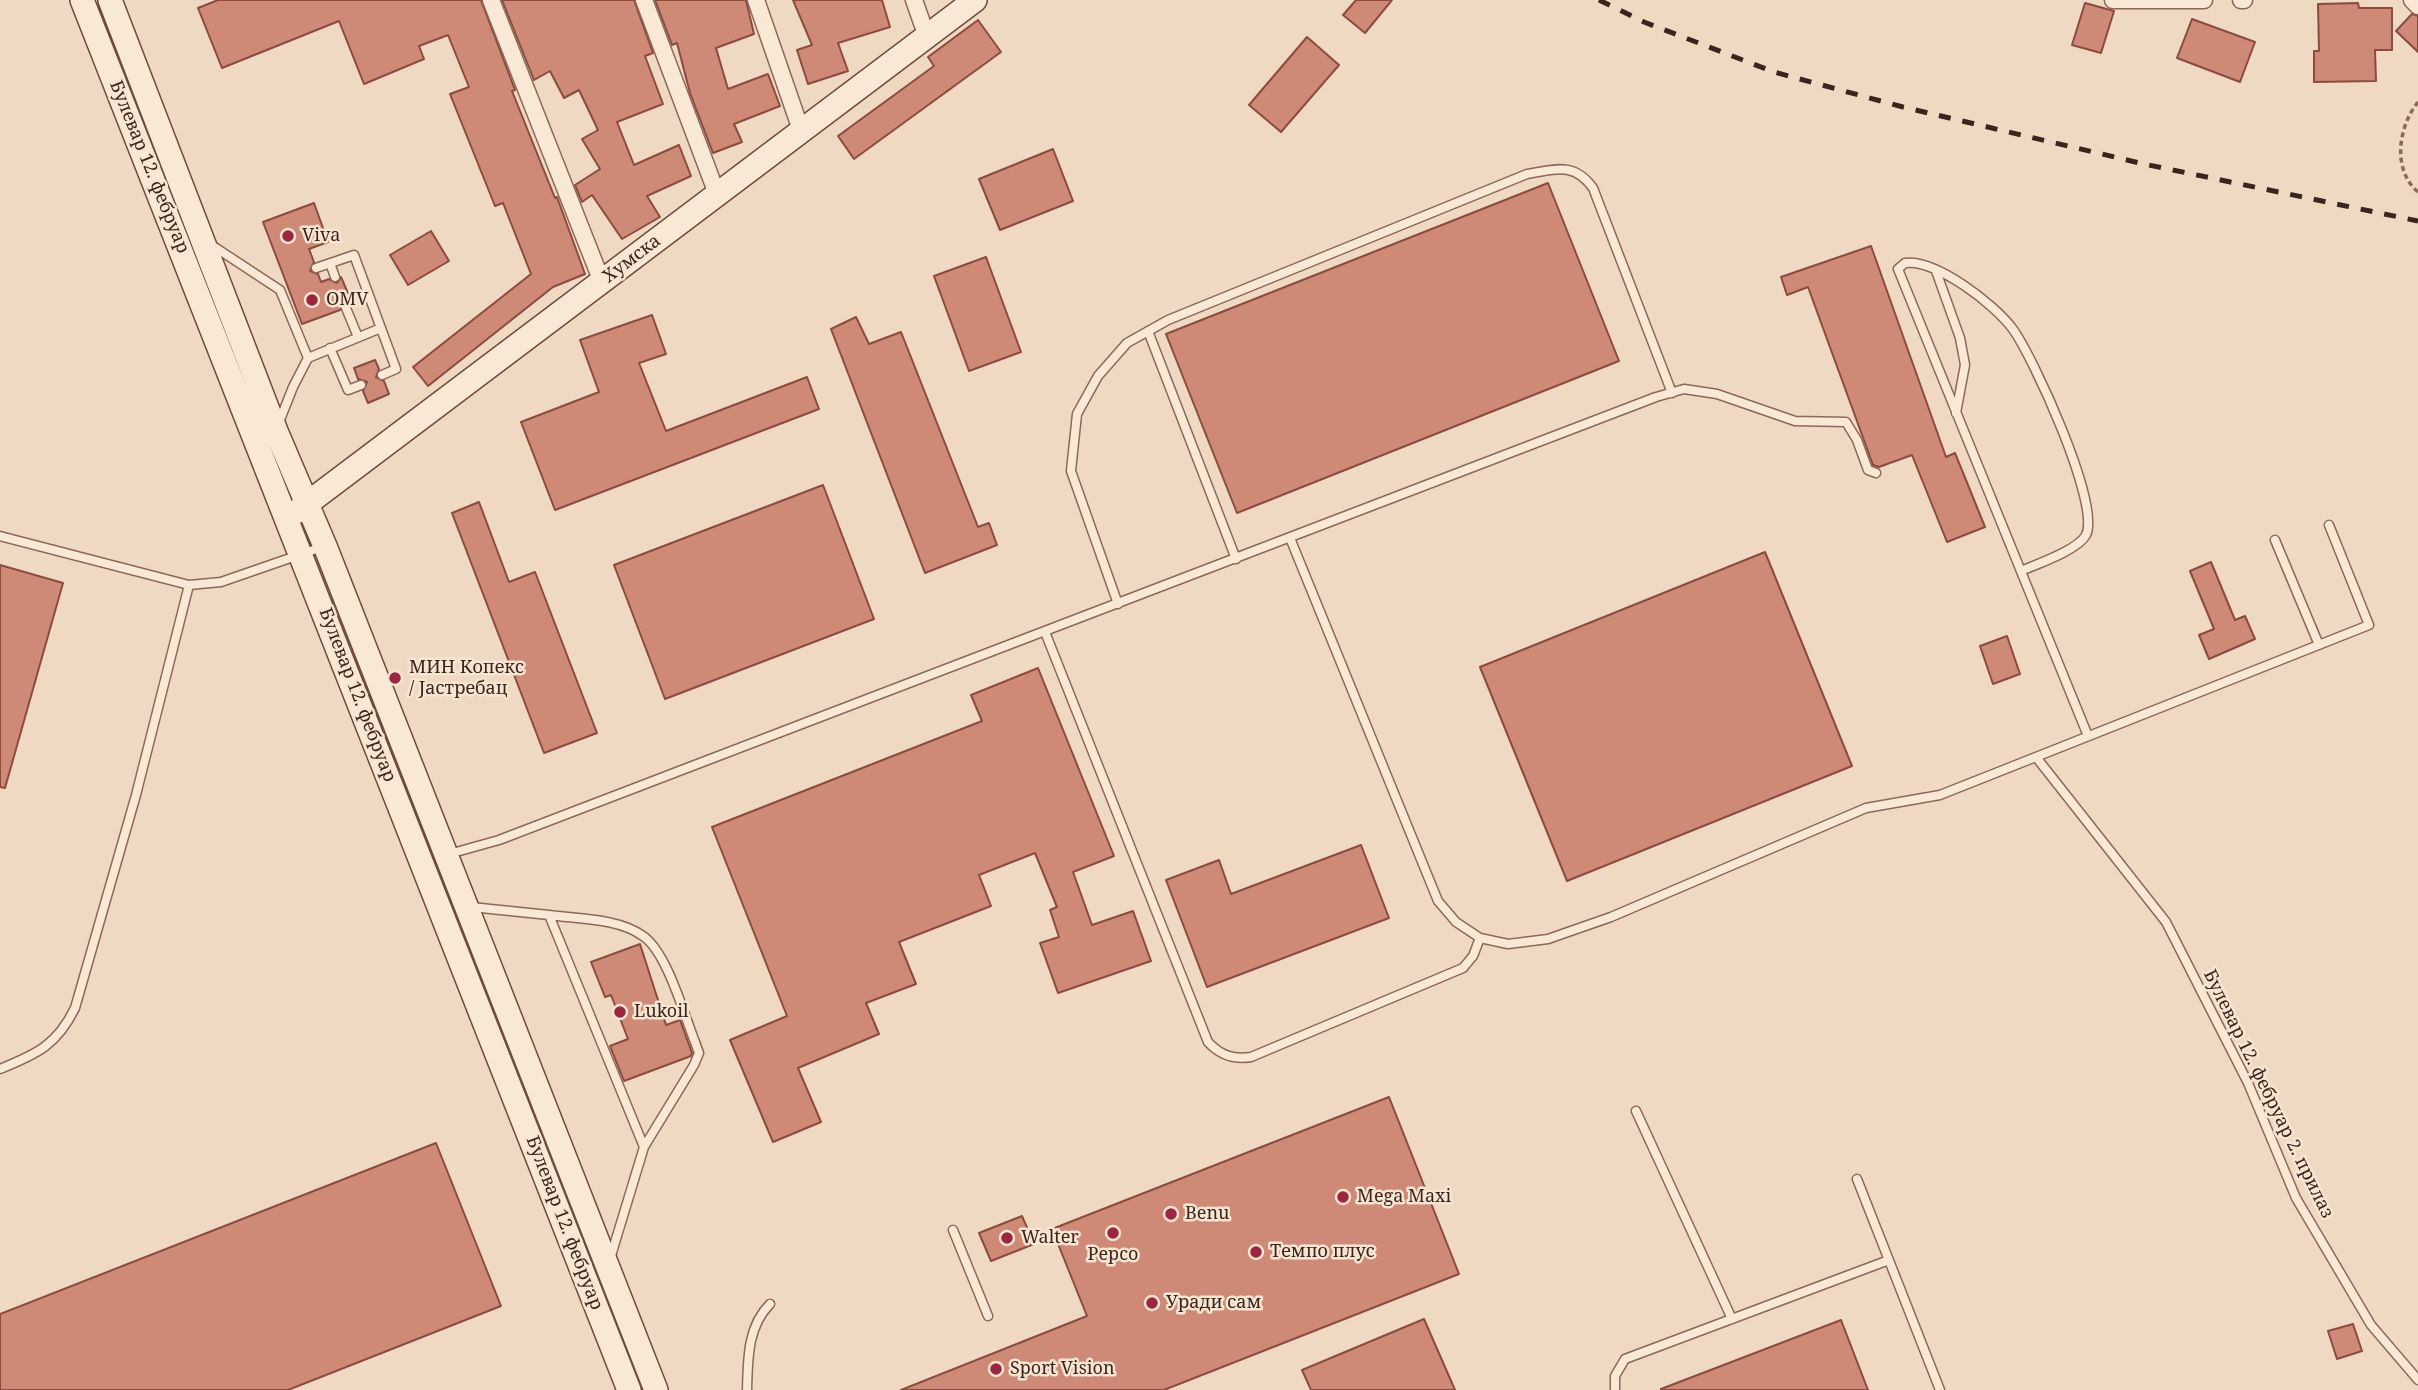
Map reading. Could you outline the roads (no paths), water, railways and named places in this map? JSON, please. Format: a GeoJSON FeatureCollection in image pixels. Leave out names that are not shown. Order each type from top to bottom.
{"type":"FeatureCollection","features":[{"type":"Feature","properties":{"kind":"main road","name":"Булевар 12. фебруар"},"geometry":{"type":"LineString","coordinates":[[82,0],[629,1390]]}},
{"type":"Feature","properties":{"kind":"main road","name":"Булевар 12. фебруар"},"geometry":{"type":"LineString","coordinates":[[110,0],[276,431],[325,546],[656,1390]]}},
{"type":"Feature","properties":{"kind":"main road","name":"Хумска"},"geometry":{"type":"LineString","coordinates":[[287,518],[718,194],[802,134],[975,0]]}},
{"type":"Feature","properties":{"kind":"street"},"geometry":{"type":"LineString","coordinates":[[491,0],[602,282]]}},
{"type":"Feature","properties":{"kind":"street"},"geometry":{"type":"LineString","coordinates":[[644,0],[718,194]]}},
{"type":"Feature","properties":{"kind":"street"},"geometry":{"type":"LineString","coordinates":[[756,0],[802,134]]}},
{"type":"Feature","properties":{"kind":"street"},"geometry":{"type":"LineString","coordinates":[[914,0],[927,37]]}},
{"type":"Feature","properties":{"kind":"street"},"geometry":{"type":"LineString","coordinates":[[2113,0],[2204,0]]}},
{"type":"Feature","properties":{"kind":"street"},"geometry":{"type":"LineString","coordinates":[[2412,0],[2418,6]]}},
{"type":"Feature","properties":{"kind":"lane"},"geometry":{"type":"LineString","coordinates":[[1118,604],[1071,471],[1077,414],[1098,376],[1127,342],[1168,320],[1527,174],[1560,168],[1583,174],[1593,188],[1672,393]]}},
{"type":"Feature","properties":{"kind":"lane"},"geometry":{"type":"LineString","coordinates":[[203,237],[232,261],[273,283],[290,311],[308,358]]}},
{"type":"Feature","properties":{"kind":"lane"},"geometry":{"type":"LineString","coordinates":[[316,268],[354,255],[396,369],[382,376]]}},
{"type":"Feature","properties":{"kind":"lane"},"geometry":{"type":"LineString","coordinates":[[2021,571],[2075,546],[2085,537],[2090,520],[2080,477],[2031,358],[2012,329],[1994,307],[1936,270],[1914,262],[1905,263],[1898,269],[2088,736]]}},
{"type":"Feature","properties":{"kind":"lane"},"geometry":{"type":"LineString","coordinates":[[330,263],[335,277]]}},
{"type":"Feature","properties":{"kind":"lane"},"geometry":{"type":"LineString","coordinates":[[1936,270],[1960,338],[1965,365],[1956,413]]}},
{"type":"Feature","properties":{"kind":"lane"},"geometry":{"type":"LineString","coordinates":[[273,283],[285,279]]}},
{"type":"Feature","properties":{"kind":"lane"},"geometry":{"type":"LineString","coordinates":[[346,308],[358,337]]}},
{"type":"Feature","properties":{"kind":"lane"},"geometry":{"type":"LineString","coordinates":[[276,431],[308,358],[381,328]]}},
{"type":"Feature","properties":{"kind":"lane"},"geometry":{"type":"LineString","coordinates":[[1148,331],[1236,559]]}},
{"type":"Feature","properties":{"kind":"lane"},"geometry":{"type":"LineString","coordinates":[[330,348],[348,390],[361,385]]}},
{"type":"Feature","properties":{"kind":"lane"},"geometry":{"type":"LineString","coordinates":[[446,854],[499,840],[1684,389],[1717,394],[1795,421],[1846,422],[1857,440],[1868,470],[1876,473]]}},
{"type":"Feature","properties":{"kind":"lane"},"geometry":{"type":"LineString","coordinates":[[1290,538],[1438,901],[1455,922],[1480,938],[1508,944],[1548,939],[1611,917],[1866,808],[1940,795],[2369,625],[2329,525]]}},
{"type":"Feature","properties":{"kind":"lane"},"geometry":{"type":"LineString","coordinates":[[0,536],[189,584],[221,582],[325,546]]}},
{"type":"Feature","properties":{"kind":"lane"},"geometry":{"type":"LineString","coordinates":[[2275,540],[2319,645]]}},
{"type":"Feature","properties":{"kind":"lane"},"geometry":{"type":"LineString","coordinates":[[0,1069],[39,1053],[65,1029],[75,1008],[136,795],[189,584]]}},
{"type":"Feature","properties":{"kind":"lane"},"geometry":{"type":"LineString","coordinates":[[1045,632],[1208,1041],[1216,1050],[1234,1058],[1251,1057],[1388,1001],[1462,968],[1473,956],[1480,938]]}},
{"type":"Feature","properties":{"kind":"lane","name":"Булевар 12. фебруар 2. прилаз"},"geometry":{"type":"LineString","coordinates":[[2036,757],[2166,922],[2248,1083],[2296,1198],[2371,1325],[2418,1380]]}},
{"type":"Feature","properties":{"kind":"lane"},"geometry":{"type":"LineString","coordinates":[[466,906],[608,924],[644,936],[657,951],[699,1054],[695,1065],[644,1147],[607,1268]]}},
{"type":"Feature","properties":{"kind":"lane"},"geometry":{"type":"LineString","coordinates":[[548,915],[644,1147]]}},
{"type":"Feature","properties":{"kind":"lane"},"geometry":{"type":"LineString","coordinates":[[1636,1111],[1732,1319]]}},
{"type":"Feature","properties":{"kind":"lane"},"geometry":{"type":"LineString","coordinates":[[1857,1179],[1940,1390]]}},
{"type":"Feature","properties":{"kind":"lane"},"geometry":{"type":"LineString","coordinates":[[953,1230],[988,1316]]}},
{"type":"Feature","properties":{"kind":"lane"},"geometry":{"type":"LineString","coordinates":[[1615,1390],[1615,1376],[1625,1359],[1889,1260]]}},
{"type":"Feature","properties":{"kind":"lane"},"geometry":{"type":"LineString","coordinates":[[747,1390],[747,1361],[751,1336],[763,1311],[770,1304]]}},
{"type":"Feature","properties":{"kind":"railway"},"geometry":{"type":"LineString","coordinates":[[1599,0],[1644,22],[1774,72],[1903,107],[2144,164],[2418,221]]}},
{"type":"Feature","properties":{"kind":"place","name":"Viva"},"geometry":{"type":"Point","coordinates":[288,236]}},
{"type":"Feature","properties":{"kind":"place","name":"OMV"},"geometry":{"type":"Point","coordinates":[312,300]}},
{"type":"Feature","properties":{"kind":"place","name":"МИН Копекс / Јастребац"},"geometry":{"type":"Point","coordinates":[395,678]}},
{"type":"Feature","properties":{"kind":"place","name":"Lukoil"},"geometry":{"type":"Point","coordinates":[620,1012]}},
{"type":"Feature","properties":{"kind":"place","name":"Mega Maxi"},"geometry":{"type":"Point","coordinates":[1343,1197]}},
{"type":"Feature","properties":{"kind":"place","name":"Benu"},"geometry":{"type":"Point","coordinates":[1171,1214]}},
{"type":"Feature","properties":{"kind":"place","name":"Pepco"},"geometry":{"type":"Point","coordinates":[1113,1233]}},
{"type":"Feature","properties":{"kind":"place","name":"Walter"},"geometry":{"type":"Point","coordinates":[1007,1238]}},
{"type":"Feature","properties":{"kind":"place","name":"Темпо плус"},"geometry":{"type":"Point","coordinates":[1256,1252]}},
{"type":"Feature","properties":{"kind":"place","name":"Уради сам"},"geometry":{"type":"Point","coordinates":[1152,1303]}},
{"type":"Feature","properties":{"kind":"place","name":"Sport Vision"},"geometry":{"type":"Point","coordinates":[996,1369]}}]}
